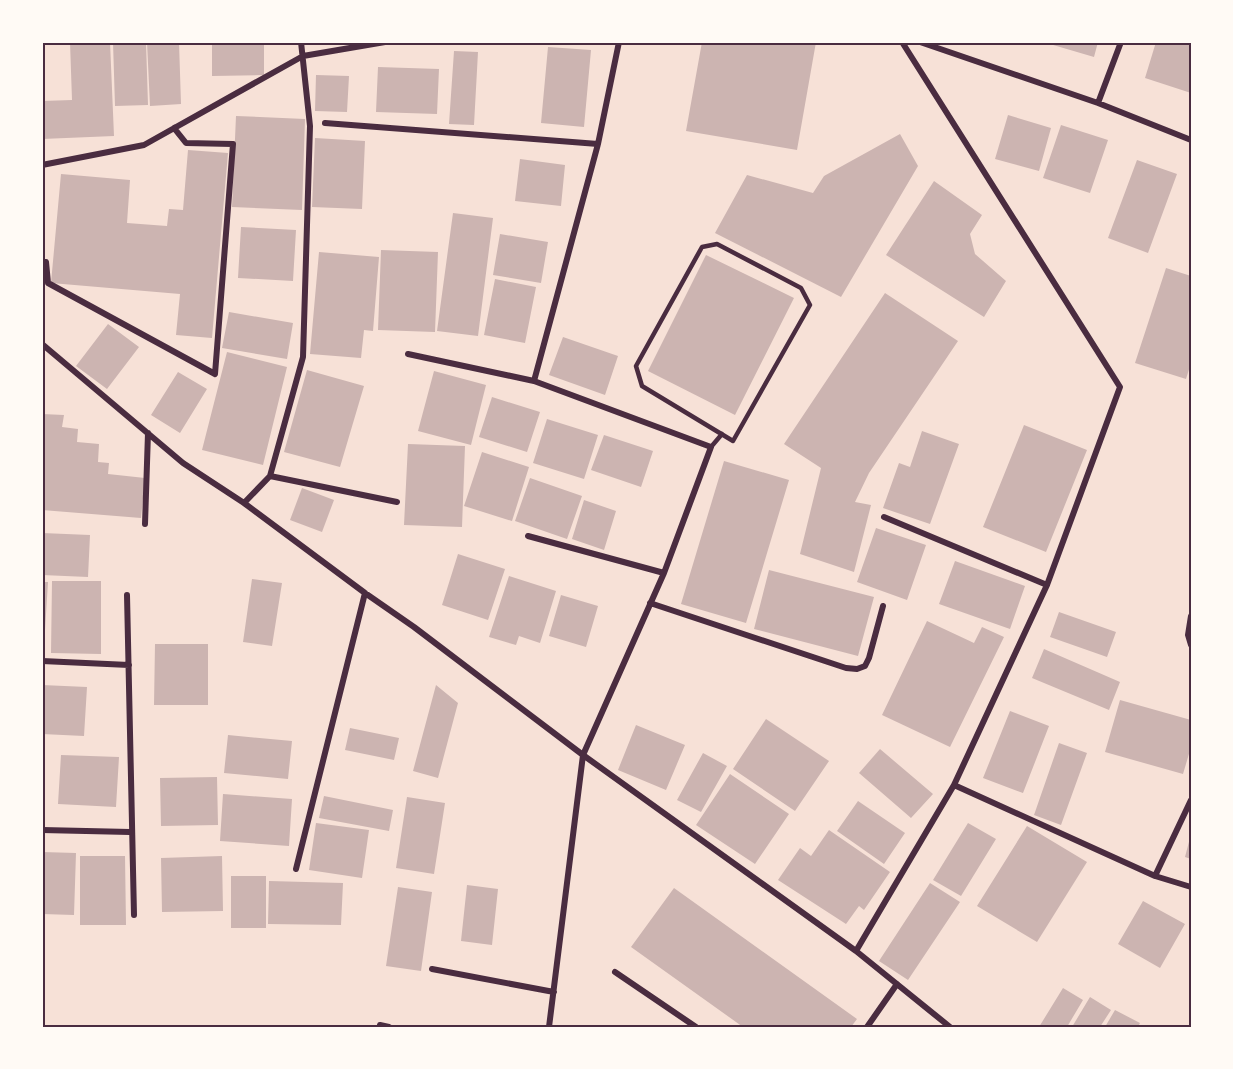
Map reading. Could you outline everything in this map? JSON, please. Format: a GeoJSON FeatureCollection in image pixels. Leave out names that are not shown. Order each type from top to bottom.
{"type":"FeatureCollection","features":[{"type":"Feature","properties":{"kind":"street"},"geometry":{"type":"LineString","coordinates":[[244,503],[270,476],[303,357],[310,126],[301,42]]}},
{"type":"Feature","properties":{"kind":"street"},"geometry":{"type":"LineString","coordinates":[[42,165],[144,145],[303,56],[385,42]]}},
{"type":"Feature","properties":{"kind":"street"},"geometry":{"type":"LineString","coordinates":[[534,381],[598,144],[619,42]]}},
{"type":"Feature","properties":{"kind":"street"},"geometry":{"type":"LineString","coordinates":[[856,951],[954,785],[1047,585],[1120,387],[902,42]]}},
{"type":"Feature","properties":{"kind":"street"},"geometry":{"type":"LineString","coordinates":[[920,42],[1098,103],[1191,140]]}},
{"type":"Feature","properties":{"kind":"street"},"geometry":{"type":"LineString","coordinates":[[1098,103],[1121,42]]}},
{"type":"Feature","properties":{"kind":"street"},"geometry":{"type":"LineString","coordinates":[[325,123],[598,144]]}},
{"type":"Feature","properties":{"kind":"street"},"geometry":{"type":"LineString","coordinates":[[42,262],[46,262],[48,283],[215,374],[233,144],[186,143],[174,128]]}},
{"type":"Feature","properties":{"kind":"street"},"geometry":{"type":"LineString","coordinates":[[42,344],[183,463],[244,503],[583,754],[856,951],[950,1027]]}},
{"type":"Feature","properties":{"kind":"street"},"geometry":{"type":"LineString","coordinates":[[408,354],[534,381],[711,447],[664,573],[583,754],[549,1027]]}},
{"type":"Feature","properties":{"kind":"street"},"geometry":{"type":"LineString","coordinates":[[145,524],[148,433]]}},
{"type":"Feature","properties":{"kind":"street"},"geometry":{"type":"LineString","coordinates":[[270,476],[397,502]]}},
{"type":"Feature","properties":{"kind":"street"},"geometry":{"type":"LineString","coordinates":[[884,517],[1047,585]]}},
{"type":"Feature","properties":{"kind":"street"},"geometry":{"type":"LineString","coordinates":[[528,536],[664,573]]}},
{"type":"Feature","properties":{"kind":"street"},"geometry":{"type":"LineString","coordinates":[[296,869],[365,593]]}},
{"type":"Feature","properties":{"kind":"street"},"geometry":{"type":"LineString","coordinates":[[127,595],[130,832],[134,915]]}},
{"type":"Feature","properties":{"kind":"street"},"geometry":{"type":"LineString","coordinates":[[650,603],[835,664],[857,669],[865,666],[869,658],[884,606]]}},
{"type":"Feature","properties":{"kind":"street"},"geometry":{"type":"LineString","coordinates":[[1191,616],[1188,635],[1191,645]]}},
{"type":"Feature","properties":{"kind":"street"},"geometry":{"type":"LineString","coordinates":[[42,661],[129,665]]}},
{"type":"Feature","properties":{"kind":"street"},"geometry":{"type":"LineString","coordinates":[[954,785],[1155,876],[1191,887]]}},
{"type":"Feature","properties":{"kind":"street"},"geometry":{"type":"LineString","coordinates":[[1155,876],[1191,800]]}},
{"type":"Feature","properties":{"kind":"street"},"geometry":{"type":"LineString","coordinates":[[42,830],[130,832]]}},
{"type":"Feature","properties":{"kind":"street"},"geometry":{"type":"LineString","coordinates":[[432,969],[554,992]]}},
{"type":"Feature","properties":{"kind":"street"},"geometry":{"type":"LineString","coordinates":[[615,972],[694,1027]]}},
{"type":"Feature","properties":{"kind":"street"},"geometry":{"type":"LineString","coordinates":[[867,1027],[897,984]]}},
{"type":"Feature","properties":{"kind":"street"},"geometry":{"type":"LineString","coordinates":[[380,1025],[389,1027]]}},
{"type":"Feature","properties":{"kind":"lane"},"geometry":{"type":"LineString","coordinates":[[717,244],[801,288],[810,305],[733,441],[722,434],[642,386],[636,366],[702,247],[717,244]]}},
{"type":"Feature","properties":{"kind":"lane"},"geometry":{"type":"LineString","coordinates":[[711,447],[722,434]]}},
{"type":"Feature","properties":{"kind":"building"},"geometry":{"type":"Polygon","coordinates":[[[70,42],[110,42],[114,136],[42,139],[42,101],[72,100],[70,42]]]}},
{"type":"Feature","properties":{"kind":"building"},"geometry":{"type":"Polygon","coordinates":[[[113,42],[146,42],[148,105],[115,106],[113,42]]]}},
{"type":"Feature","properties":{"kind":"building"},"geometry":{"type":"Polygon","coordinates":[[[147,42],[179,42],[181,104],[150,106],[147,42]]]}},
{"type":"Feature","properties":{"kind":"building"},"geometry":{"type":"Polygon","coordinates":[[[212,42],[264,42],[264,75],[212,76],[212,42]]]}},
{"type":"Feature","properties":{"kind":"building"},"geometry":{"type":"Polygon","coordinates":[[[702,42],[816,42],[797,150],[686,131],[702,42]]]}},
{"type":"Feature","properties":{"kind":"building"},"geometry":{"type":"Polygon","coordinates":[[[1043,42],[1098,42],[1094,57],[1043,42]]]}},
{"type":"Feature","properties":{"kind":"building"},"geometry":{"type":"Polygon","coordinates":[[[1156,42],[1191,42],[1191,93],[1145,78],[1156,42]]]}},
{"type":"Feature","properties":{"kind":"building"},"geometry":{"type":"Polygon","coordinates":[[[548,47],[591,50],[584,127],[541,123],[548,47]]]}},
{"type":"Feature","properties":{"kind":"building"},"geometry":{"type":"Polygon","coordinates":[[[454,51],[478,52],[474,125],[449,124],[454,51]]]}},
{"type":"Feature","properties":{"kind":"building"},"geometry":{"type":"Polygon","coordinates":[[[378,67],[439,69],[437,114],[376,112],[378,67]]]}},
{"type":"Feature","properties":{"kind":"building"},"geometry":{"type":"Polygon","coordinates":[[[316,75],[349,76],[347,112],[315,111],[316,75]]]}},
{"type":"Feature","properties":{"kind":"building"},"geometry":{"type":"Polygon","coordinates":[[[1008,115],[1051,128],[1039,171],[995,159],[1008,115]]]}},
{"type":"Feature","properties":{"kind":"building"},"geometry":{"type":"Polygon","coordinates":[[[236,116],[305,119],[302,210],[232,207],[236,116]]]}},
{"type":"Feature","properties":{"kind":"building"},"geometry":{"type":"Polygon","coordinates":[[[1061,125],[1108,140],[1090,193],[1043,178],[1061,125]]]}},
{"type":"Feature","properties":{"kind":"building"},"geometry":{"type":"Polygon","coordinates":[[[900,134],[918,166],[841,297],[715,233],[747,175],[813,193],[824,176],[900,134]]]}},
{"type":"Feature","properties":{"kind":"building"},"geometry":{"type":"Polygon","coordinates":[[[315,138],[365,141],[362,209],[312,207],[315,138]]]}},
{"type":"Feature","properties":{"kind":"building"},"geometry":{"type":"Polygon","coordinates":[[[188,150],[228,153],[212,338],[176,335],[180,294],[51,283],[61,174],[130,180],[127,223],[167,226],[169,209],[183,210],[188,150]]]}},
{"type":"Feature","properties":{"kind":"building"},"geometry":{"type":"Polygon","coordinates":[[[520,159],[565,165],[561,206],[515,201],[520,159]]]}},
{"type":"Feature","properties":{"kind":"building"},"geometry":{"type":"Polygon","coordinates":[[[1137,160],[1177,174],[1148,253],[1108,238],[1137,160]]]}},
{"type":"Feature","properties":{"kind":"building"},"geometry":{"type":"Polygon","coordinates":[[[934,181],[982,215],[970,234],[975,254],[1006,281],[984,317],[886,255],[934,181]]]}},
{"type":"Feature","properties":{"kind":"building"},"geometry":{"type":"Polygon","coordinates":[[[453,213],[493,218],[478,336],[437,331],[453,213]]]}},
{"type":"Feature","properties":{"kind":"building"},"geometry":{"type":"Polygon","coordinates":[[[241,227],[296,230],[293,281],[238,278],[241,227]]]}},
{"type":"Feature","properties":{"kind":"building"},"geometry":{"type":"Polygon","coordinates":[[[500,234],[548,242],[541,283],[493,275],[500,234]]]}},
{"type":"Feature","properties":{"kind":"building"},"geometry":{"type":"Polygon","coordinates":[[[381,250],[438,252],[435,332],[378,330],[381,250]]]}},
{"type":"Feature","properties":{"kind":"building"},"geometry":{"type":"Polygon","coordinates":[[[319,252],[379,257],[373,331],[364,330],[361,358],[310,354],[319,252]]]}},
{"type":"Feature","properties":{"kind":"building"},"geometry":{"type":"Polygon","coordinates":[[[706,255],[794,298],[735,415],[648,371],[706,255]]]}},
{"type":"Feature","properties":{"kind":"building"},"geometry":{"type":"Polygon","coordinates":[[[1166,268],[1191,276],[1191,363],[1186,379],[1135,363],[1166,268]]]}},
{"type":"Feature","properties":{"kind":"building"},"geometry":{"type":"Polygon","coordinates":[[[495,279],[536,287],[525,343],[484,335],[495,279]]]}},
{"type":"Feature","properties":{"kind":"building"},"geometry":{"type":"Polygon","coordinates":[[[885,293],[958,341],[869,473],[855,502],[871,505],[854,572],[800,554],[821,468],[784,444],[885,293]]]}},
{"type":"Feature","properties":{"kind":"building"},"geometry":{"type":"Polygon","coordinates":[[[229,312],[293,323],[287,359],[222,348],[229,312]]]}},
{"type":"Feature","properties":{"kind":"building"},"geometry":{"type":"Polygon","coordinates":[[[108,324],[139,347],[107,389],[76,366],[108,324]]]}},
{"type":"Feature","properties":{"kind":"building"},"geometry":{"type":"Polygon","coordinates":[[[563,337],[618,356],[605,395],[549,375],[563,337]]]}},
{"type":"Feature","properties":{"kind":"building"},"geometry":{"type":"Polygon","coordinates":[[[227,352],[287,367],[263,465],[202,450],[227,352]]]}},
{"type":"Feature","properties":{"kind":"building"},"geometry":{"type":"Polygon","coordinates":[[[307,370],[364,386],[340,467],[284,452],[307,370]]]}},
{"type":"Feature","properties":{"kind":"building"},"geometry":{"type":"Polygon","coordinates":[[[434,371],[486,385],[471,445],[418,431],[434,371]]]}},
{"type":"Feature","properties":{"kind":"building"},"geometry":{"type":"Polygon","coordinates":[[[178,372],[207,389],[180,433],[151,415],[178,372]]]}},
{"type":"Feature","properties":{"kind":"building"},"geometry":{"type":"Polygon","coordinates":[[[492,397],[540,412],[527,452],[479,437],[492,397]]]}},
{"type":"Feature","properties":{"kind":"building"},"geometry":{"type":"Polygon","coordinates":[[[42,414],[64,415],[62,427],[78,429],[77,442],[99,444],[98,462],[109,463],[108,474],[145,478],[141,518],[42,510],[42,414]]]}},
{"type":"Feature","properties":{"kind":"building"},"geometry":{"type":"Polygon","coordinates":[[[547,419],[598,435],[584,479],[533,463],[547,419]]]}},
{"type":"Feature","properties":{"kind":"building"},"geometry":{"type":"Polygon","coordinates":[[[1024,425],[1087,450],[1046,552],[983,527],[1024,425]]]}},
{"type":"Feature","properties":{"kind":"building"},"geometry":{"type":"Polygon","coordinates":[[[922,431],[959,444],[930,524],[883,508],[899,463],[910,467],[922,431]]]}},
{"type":"Feature","properties":{"kind":"building"},"geometry":{"type":"Polygon","coordinates":[[[604,435],[653,451],[641,487],[591,470],[604,435]]]}},
{"type":"Feature","properties":{"kind":"building"},"geometry":{"type":"Polygon","coordinates":[[[408,444],[465,446],[462,527],[404,525],[408,444]]]}},
{"type":"Feature","properties":{"kind":"building"},"geometry":{"type":"Polygon","coordinates":[[[482,452],[529,467],[512,521],[464,506],[482,452]]]}},
{"type":"Feature","properties":{"kind":"building"},"geometry":{"type":"Polygon","coordinates":[[[724,461],[789,480],[746,623],[681,604],[724,461]]]}},
{"type":"Feature","properties":{"kind":"building"},"geometry":{"type":"Polygon","coordinates":[[[530,478],[582,496],[567,539],[515,521],[530,478]]]}},
{"type":"Feature","properties":{"kind":"building"},"geometry":{"type":"Polygon","coordinates":[[[302,488],[334,500],[322,532],[290,520],[302,488]]]}},
{"type":"Feature","properties":{"kind":"building"},"geometry":{"type":"Polygon","coordinates":[[[584,500],[616,511],[604,550],[572,539],[584,500]]]}},
{"type":"Feature","properties":{"kind":"building"},"geometry":{"type":"Polygon","coordinates":[[[876,528],[926,545],[907,600],[857,582],[876,528]]]}},
{"type":"Feature","properties":{"kind":"building"},"geometry":{"type":"Polygon","coordinates":[[[42,533],[90,535],[88,577],[42,575],[42,533]]]}},
{"type":"Feature","properties":{"kind":"building"},"geometry":{"type":"Polygon","coordinates":[[[458,554],[505,569],[488,620],[442,605],[458,554]]]}},
{"type":"Feature","properties":{"kind":"building"},"geometry":{"type":"Polygon","coordinates":[[[955,561],[1025,586],[1010,629],[939,604],[955,561]]]}},
{"type":"Feature","properties":{"kind":"building"},"geometry":{"type":"Polygon","coordinates":[[[769,570],[874,597],[858,656],[754,629],[769,570]]]}},
{"type":"Feature","properties":{"kind":"building"},"geometry":{"type":"Polygon","coordinates":[[[509,576],[556,591],[540,643],[519,636],[516,645],[489,637],[509,576]]]}},
{"type":"Feature","properties":{"kind":"building"},"geometry":{"type":"Polygon","coordinates":[[[252,579],[282,583],[272,646],[243,642],[252,579]]]}},
{"type":"Feature","properties":{"kind":"building"},"geometry":{"type":"Polygon","coordinates":[[[52,581],[101,581],[101,654],[51,653],[52,581]]]}},
{"type":"Feature","properties":{"kind":"building"},"geometry":{"type":"Polygon","coordinates":[[[42,582],[48,582],[44,646],[42,646],[42,582]]]}},
{"type":"Feature","properties":{"kind":"building"},"geometry":{"type":"Polygon","coordinates":[[[561,595],[598,606],[586,647],[549,636],[561,595]]]}},
{"type":"Feature","properties":{"kind":"building"},"geometry":{"type":"Polygon","coordinates":[[[1059,612],[1116,632],[1107,657],[1050,637],[1059,612]]]}},
{"type":"Feature","properties":{"kind":"building"},"geometry":{"type":"Polygon","coordinates":[[[927,621],[974,643],[982,627],[1004,637],[950,747],[882,715],[927,621]]]}},
{"type":"Feature","properties":{"kind":"building"},"geometry":{"type":"Polygon","coordinates":[[[155,644],[208,644],[208,705],[154,705],[155,644]]]}},
{"type":"Feature","properties":{"kind":"building"},"geometry":{"type":"Polygon","coordinates":[[[1044,649],[1120,682],[1109,710],[1032,678],[1044,649]]]}},
{"type":"Feature","properties":{"kind":"building"},"geometry":{"type":"Polygon","coordinates":[[[42,685],[87,687],[84,736],[42,734],[42,685]]]}},
{"type":"Feature","properties":{"kind":"building"},"geometry":{"type":"Polygon","coordinates":[[[436,685],[458,703],[438,778],[413,771],[436,685]]]}},
{"type":"Feature","properties":{"kind":"building"},"geometry":{"type":"Polygon","coordinates":[[[1120,700],[1191,720],[1191,747],[1183,774],[1105,752],[1120,700]]]}},
{"type":"Feature","properties":{"kind":"building"},"geometry":{"type":"Polygon","coordinates":[[[1010,711],[1049,726],[1023,793],[983,778],[1010,711]]]}},
{"type":"Feature","properties":{"kind":"building"},"geometry":{"type":"Polygon","coordinates":[[[766,719],[829,761],[795,811],[733,769],[766,719]]]}},
{"type":"Feature","properties":{"kind":"building"},"geometry":{"type":"Polygon","coordinates":[[[636,725],[685,745],[666,790],[618,770],[636,725]]]}},
{"type":"Feature","properties":{"kind":"building"},"geometry":{"type":"Polygon","coordinates":[[[350,728],[399,738],[394,760],[345,750],[350,728]]]}},
{"type":"Feature","properties":{"kind":"building"},"geometry":{"type":"Polygon","coordinates":[[[228,735],[292,741],[288,779],[224,773],[228,735]]]}},
{"type":"Feature","properties":{"kind":"building"},"geometry":{"type":"Polygon","coordinates":[[[1059,743],[1087,753],[1061,825],[1034,815],[1059,743]]]}},
{"type":"Feature","properties":{"kind":"building"},"geometry":{"type":"Polygon","coordinates":[[[880,749],[933,794],[911,818],[859,773],[880,749]]]}},
{"type":"Feature","properties":{"kind":"building"},"geometry":{"type":"Polygon","coordinates":[[[703,753],[727,766],[701,812],[677,800],[703,753]]]}},
{"type":"Feature","properties":{"kind":"building"},"geometry":{"type":"Polygon","coordinates":[[[61,755],[119,757],[116,807],[58,804],[61,755]]]}},
{"type":"Feature","properties":{"kind":"building"},"geometry":{"type":"Polygon","coordinates":[[[730,774],[789,814],[755,864],[696,825],[730,774]]]}},
{"type":"Feature","properties":{"kind":"building"},"geometry":{"type":"Polygon","coordinates":[[[217,777],[218,825],[161,826],[160,778],[217,777]]]}},
{"type":"Feature","properties":{"kind":"building"},"geometry":{"type":"Polygon","coordinates":[[[223,794],[292,799],[289,846],[220,841],[223,794]]]}},
{"type":"Feature","properties":{"kind":"building"},"geometry":{"type":"Polygon","coordinates":[[[324,796],[393,810],[389,831],[319,818],[324,796]]]}},
{"type":"Feature","properties":{"kind":"building"},"geometry":{"type":"Polygon","coordinates":[[[407,797],[445,803],[434,874],[396,868],[407,797]]]}},
{"type":"Feature","properties":{"kind":"building"},"geometry":{"type":"Polygon","coordinates":[[[858,801],[905,833],[884,864],[837,831],[858,801]]]}},
{"type":"Feature","properties":{"kind":"building"},"geometry":{"type":"Polygon","coordinates":[[[316,823],[369,830],[362,878],[309,870],[316,823]]]}},
{"type":"Feature","properties":{"kind":"building"},"geometry":{"type":"Polygon","coordinates":[[[968,823],[996,839],[961,896],[933,880],[968,823]]]}},
{"type":"Feature","properties":{"kind":"building"},"geometry":{"type":"Polygon","coordinates":[[[1027,826],[1087,862],[1037,942],[977,906],[1027,826]]]}},
{"type":"Feature","properties":{"kind":"building"},"geometry":{"type":"Polygon","coordinates":[[[829,830],[890,872],[864,910],[859,906],[846,924],[778,880],[800,848],[811,856],[829,830]]]}},
{"type":"Feature","properties":{"kind":"building"},"geometry":{"type":"Polygon","coordinates":[[[1191,838],[1191,859],[1185,857],[1191,838]]]}},
{"type":"Feature","properties":{"kind":"building"},"geometry":{"type":"Polygon","coordinates":[[[42,852],[76,853],[74,915],[42,914],[42,852]]]}},
{"type":"Feature","properties":{"kind":"building"},"geometry":{"type":"Polygon","coordinates":[[[80,856],[125,856],[126,925],[80,925],[80,856]]]}},
{"type":"Feature","properties":{"kind":"building"},"geometry":{"type":"Polygon","coordinates":[[[222,856],[223,911],[162,912],[161,858],[222,856]]]}},
{"type":"Feature","properties":{"kind":"building"},"geometry":{"type":"Polygon","coordinates":[[[231,876],[266,876],[266,928],[231,928],[231,876]]]}},
{"type":"Feature","properties":{"kind":"building"},"geometry":{"type":"Polygon","coordinates":[[[269,881],[343,883],[341,925],[268,924],[269,881]]]}},
{"type":"Feature","properties":{"kind":"building"},"geometry":{"type":"Polygon","coordinates":[[[930,883],[960,902],[908,980],[879,961],[930,883]]]}},
{"type":"Feature","properties":{"kind":"building"},"geometry":{"type":"Polygon","coordinates":[[[467,885],[498,889],[492,945],[461,941],[467,885]]]}},
{"type":"Feature","properties":{"kind":"building"},"geometry":{"type":"Polygon","coordinates":[[[398,887],[432,892],[421,971],[386,966],[398,887]]]}},
{"type":"Feature","properties":{"kind":"building"},"geometry":{"type":"Polygon","coordinates":[[[674,888],[857,1019],[851,1027],[743,1027],[631,947],[674,888]]]}},
{"type":"Feature","properties":{"kind":"building"},"geometry":{"type":"Polygon","coordinates":[[[1143,901],[1185,924],[1160,968],[1118,944],[1143,901]]]}},
{"type":"Feature","properties":{"kind":"building"},"geometry":{"type":"Polygon","coordinates":[[[1063,988],[1083,1000],[1067,1027],[1039,1027],[1063,988]]]}},
{"type":"Feature","properties":{"kind":"building"},"geometry":{"type":"Polygon","coordinates":[[[1090,997],[1111,1010],[1100,1027],[1072,1027],[1090,997]]]}},
{"type":"Feature","properties":{"kind":"building"},"geometry":{"type":"Polygon","coordinates":[[[1115,1010],[1140,1023],[1138,1027],[1105,1027],[1115,1010]]]}}]}
